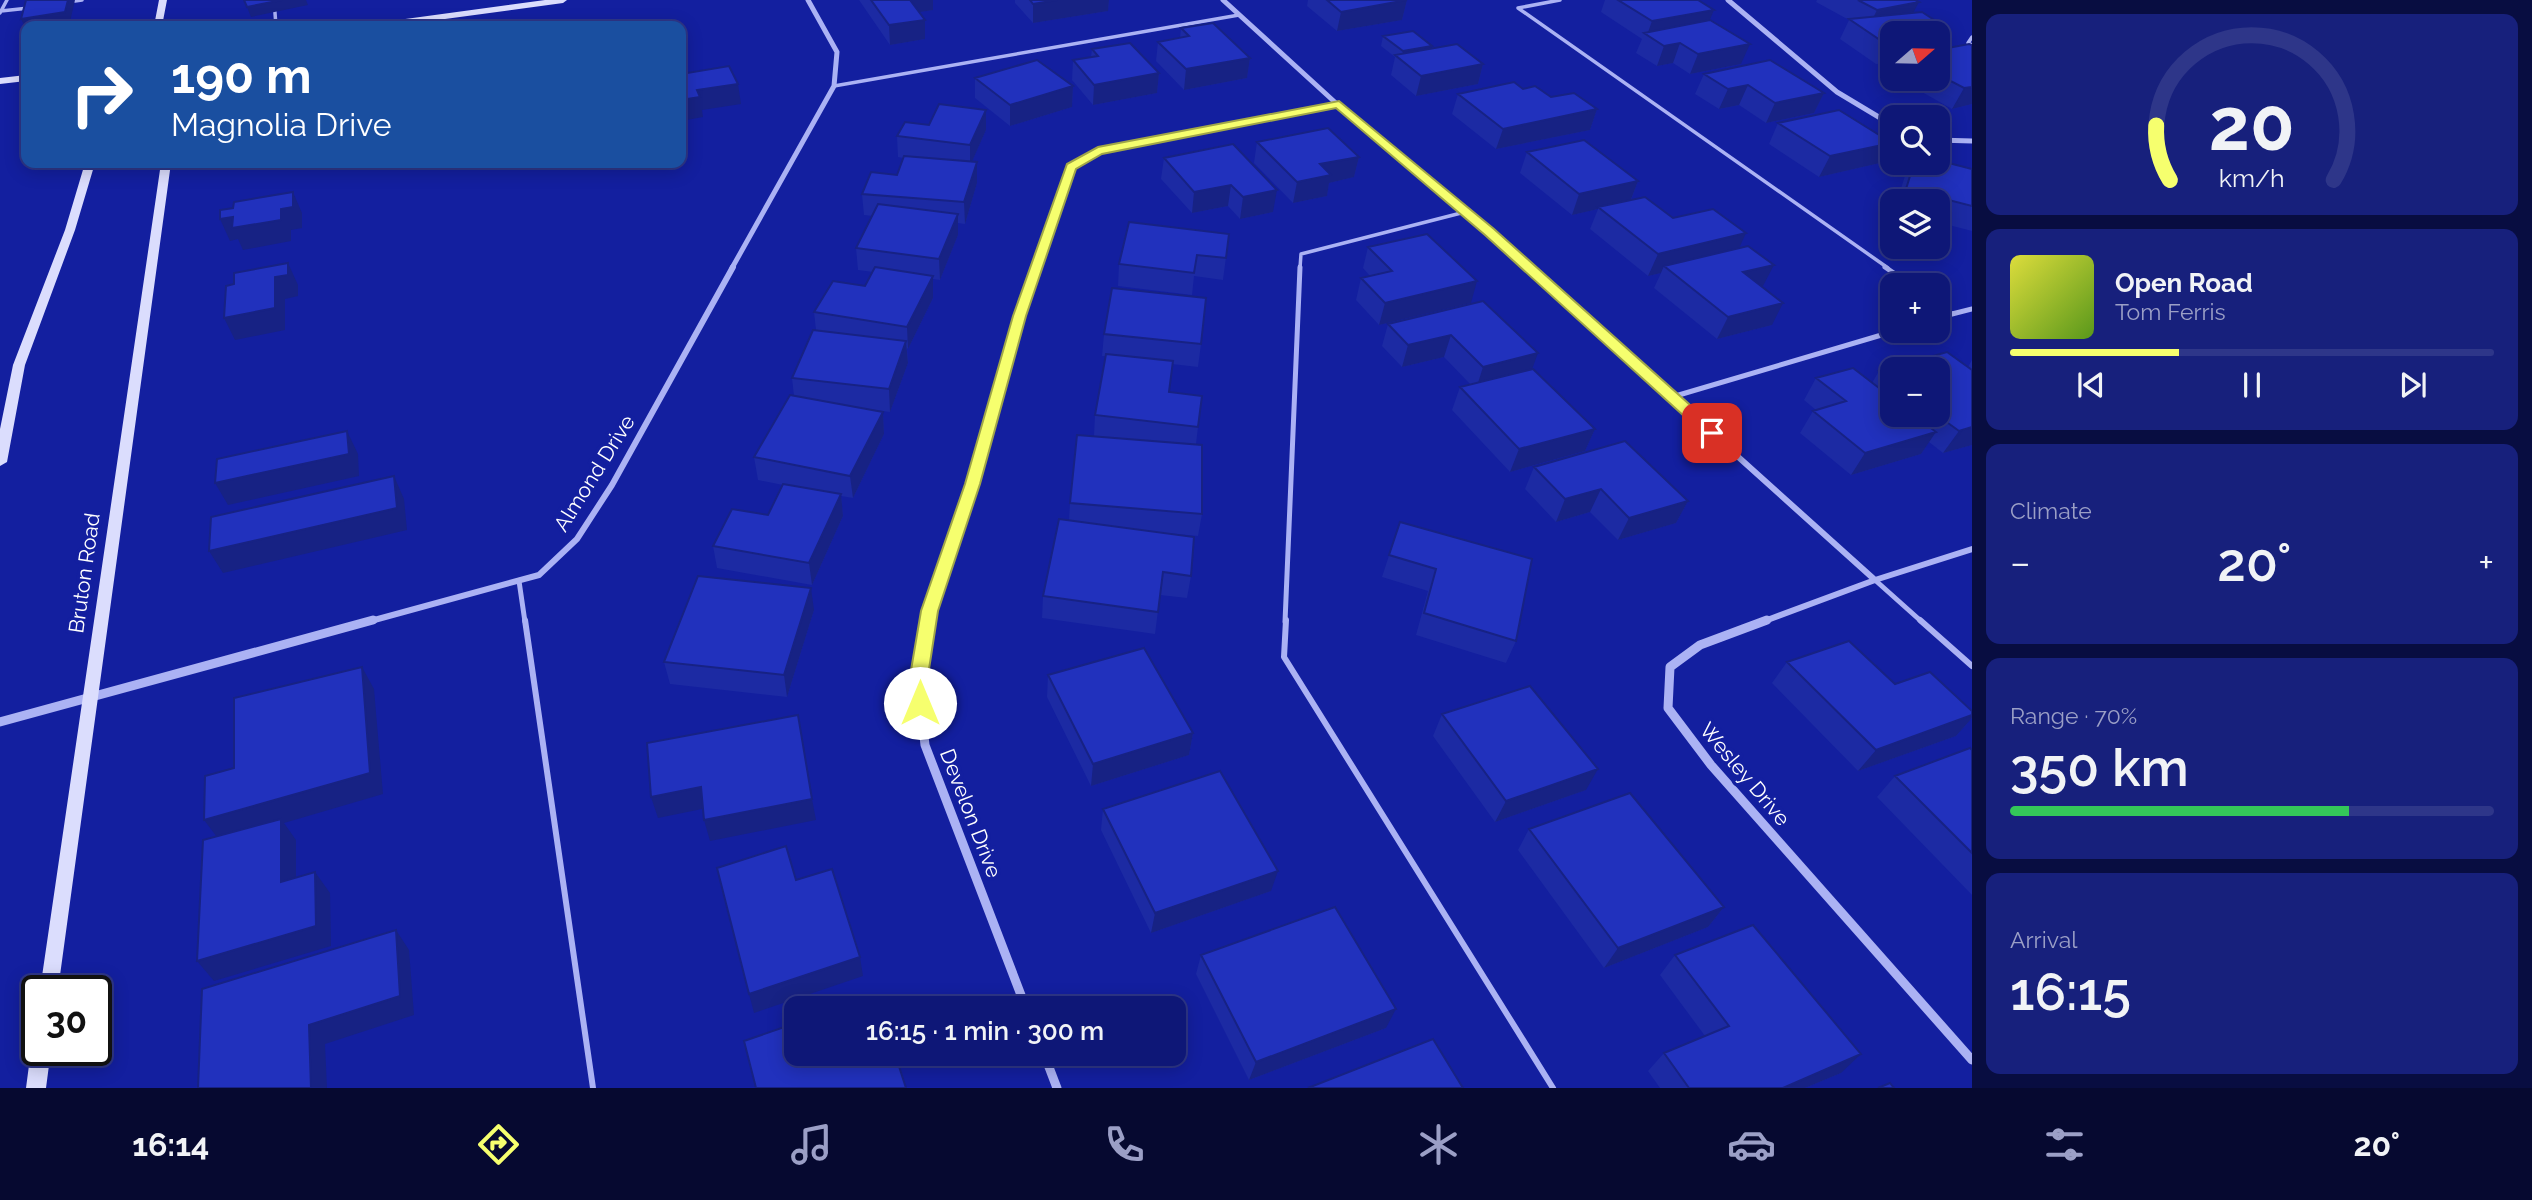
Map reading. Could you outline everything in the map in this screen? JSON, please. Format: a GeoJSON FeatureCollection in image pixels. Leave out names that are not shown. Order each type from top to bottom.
{"type":"FeatureCollection","features":[{"type":"Feature","properties":{"kind":"main road"},"geometry":{"type":"LineString","coordinates":[[159,21],[163,0]]}},
{"type":"Feature","properties":{"kind":"main road"},"geometry":{"type":"LineString","coordinates":[[412,21],[563,0]]}},
{"type":"Feature","properties":{"kind":"main road"},"geometry":{"type":"LineString","coordinates":[[0,81],[21,79]]}},
{"type":"Feature","properties":{"kind":"main road"},"geometry":{"type":"LineString","coordinates":[[0,462],[19,365],[70,230],[89,168]]}},
{"type":"Feature","properties":{"kind":"main road","name":"Bruton Road"},"geometry":{"type":"LineString","coordinates":[[52,975],[165,168]]}},
{"type":"Feature","properties":{"kind":"main road"},"geometry":{"type":"LineString","coordinates":[[36,1088],[39,1066]]}},
{"type":"Feature","properties":{"kind":"street","name":"Almond Drive"},"geometry":{"type":"LineString","coordinates":[[0,722],[539,575],[577,539],[612,485],[834,86],[837,52],[808,0]]}},
{"type":"Feature","properties":{"kind":"street"},"geometry":{"type":"LineString","coordinates":[[1223,0],[1339,105],[1465,212],[1875,580],[1972,549]]}},
{"type":"Feature","properties":{"kind":"street"},"geometry":{"type":"LineString","coordinates":[[1728,0],[1837,92],[1880,118]]}},
{"type":"Feature","properties":{"kind":"street","name":"Develon Drive"},"geometry":{"type":"LineString","coordinates":[[1021,996],[925,745],[918,682],[929,611],[973,484],[1020,316],[1066,179],[1071,167],[1098,151],[1339,105]]}},
{"type":"Feature","properties":{"kind":"street"},"geometry":{"type":"LineString","coordinates":[[1950,140],[1972,141]]}},
{"type":"Feature","properties":{"kind":"street","name":"Wesley Drive"},"geometry":{"type":"LineString","coordinates":[[1875,580],[1700,645],[1670,667],[1668,708],[1711,765],[1972,1060]]}},
{"type":"Feature","properties":{"kind":"street"},"geometry":{"type":"LineString","coordinates":[[1049,1066],[1057,1088]]}},
{"type":"Feature","properties":{"kind":"lane"},"geometry":{"type":"LineString","coordinates":[[1,12],[7,0]]}},
{"type":"Feature","properties":{"kind":"lane"},"geometry":{"type":"LineString","coordinates":[[75,1],[82,0]]}},
{"type":"Feature","properties":{"kind":"lane"},"geometry":{"type":"LineString","coordinates":[[274,0],[276,21]]}},
{"type":"Feature","properties":{"kind":"lane"},"geometry":{"type":"LineString","coordinates":[[1560,0],[1518,8],[1894,273]]}},
{"type":"Feature","properties":{"kind":"lane"},"geometry":{"type":"LineString","coordinates":[[1,12],[32,7]]}},
{"type":"Feature","properties":{"kind":"lane"},"geometry":{"type":"LineString","coordinates":[[834,86],[1239,15]]}},
{"type":"Feature","properties":{"kind":"lane"},"geometry":{"type":"LineString","coordinates":[[1972,37],[1968,43],[1972,45]]}},
{"type":"Feature","properties":{"kind":"lane"},"geometry":{"type":"LineString","coordinates":[[1465,212],[1301,254],[1284,657],[1553,1088]]}},
{"type":"Feature","properties":{"kind":"lane"},"geometry":{"type":"LineString","coordinates":[[1952,314],[1972,309]]}},
{"type":"Feature","properties":{"kind":"lane"},"geometry":{"type":"LineString","coordinates":[[1672,397],[1880,335]]}},
{"type":"Feature","properties":{"kind":"lane"},"geometry":{"type":"LineString","coordinates":[[1875,580],[1972,666]]}},
{"type":"Feature","properties":{"kind":"lane"},"geometry":{"type":"LineString","coordinates":[[519,581],[593,1088]]}},
{"type":"Feature","properties":{"kind":"building"},"geometry":{"type":"Polygon","coordinates":[[[26,0],[68,0],[65,12],[21,19],[26,0]]]}},
{"type":"Feature","properties":{"kind":"building"},"geometry":{"type":"Polygon","coordinates":[[[244,0],[282,0],[247,7],[244,0]]]}},
{"type":"Feature","properties":{"kind":"building"},"geometry":{"type":"Polygon","coordinates":[[[871,0],[910,0],[925,20],[889,25],[871,0]]]}},
{"type":"Feature","properties":{"kind":"building"},"geometry":{"type":"Polygon","coordinates":[[[1030,0],[1057,0],[1033,4],[1030,0]]]}},
{"type":"Feature","properties":{"kind":"building"},"geometry":{"type":"Polygon","coordinates":[[[1327,0],[1407,0],[1341,12],[1327,0]]]}},
{"type":"Feature","properties":{"kind":"building"},"geometry":{"type":"Polygon","coordinates":[[[1618,0],[1698,0],[1714,10],[1652,21],[1618,0]]]}},
{"type":"Feature","properties":{"kind":"building"},"geometry":{"type":"Polygon","coordinates":[[[1858,0],[1915,0],[1919,2],[1877,10],[1858,0]]]}},
{"type":"Feature","properties":{"kind":"building"},"geometry":{"type":"Polygon","coordinates":[[[1922,12],[1936,21],[1880,21],[1880,40],[1849,19],[1922,12]]]}},
{"type":"Feature","properties":{"kind":"building"},"geometry":{"type":"Polygon","coordinates":[[[1710,20],[1750,44],[1698,54],[1680,43],[1664,46],[1644,33],[1710,20]]]}},
{"type":"Feature","properties":{"kind":"building"},"geometry":{"type":"Polygon","coordinates":[[[1213,23],[1250,58],[1186,69],[1158,42],[1189,36],[1181,28],[1213,23]]]}},
{"type":"Feature","properties":{"kind":"building"},"geometry":{"type":"Polygon","coordinates":[[[1413,31],[1432,46],[1403,51],[1383,36],[1413,31]]]}},
{"type":"Feature","properties":{"kind":"building"},"geometry":{"type":"Polygon","coordinates":[[[1130,43],[1159,73],[1094,85],[1073,60],[1098,56],[1092,49],[1130,43]]]}},
{"type":"Feature","properties":{"kind":"building"},"geometry":{"type":"Polygon","coordinates":[[[1457,44],[1483,64],[1421,76],[1395,55],[1457,44]]]}},
{"type":"Feature","properties":{"kind":"building"},"geometry":{"type":"Polygon","coordinates":[[[1972,45],[1972,87],[1964,88],[1950,81],[1950,48],[1972,45]]]}},
{"type":"Feature","properties":{"kind":"building"},"geometry":{"type":"Polygon","coordinates":[[[1037,60],[1073,86],[1010,105],[975,78],[1037,60]]]}},
{"type":"Feature","properties":{"kind":"building"},"geometry":{"type":"Polygon","coordinates":[[[1770,60],[1824,93],[1775,103],[1748,85],[1728,89],[1704,74],[1770,60]]]}},
{"type":"Feature","properties":{"kind":"building"},"geometry":{"type":"Polygon","coordinates":[[[729,66],[738,84],[697,90],[700,97],[686,99],[686,73],[729,66]]]}},
{"type":"Feature","properties":{"kind":"building"},"geometry":{"type":"Polygon","coordinates":[[[1514,82],[1523,89],[1535,86],[1551,97],[1574,93],[1597,109],[1503,129],[1458,94],[1514,82]]]}},
{"type":"Feature","properties":{"kind":"building"},"geometry":{"type":"Polygon","coordinates":[[[939,104],[986,110],[970,145],[897,136],[905,122],[929,125],[939,104]]]}},
{"type":"Feature","properties":{"kind":"building"},"geometry":{"type":"Polygon","coordinates":[[[1839,110],[1880,136],[1880,146],[1830,156],[1778,123],[1839,110]]]}},
{"type":"Feature","properties":{"kind":"building"},"geometry":{"type":"Polygon","coordinates":[[[1328,128],[1359,157],[1320,164],[1331,175],[1297,182],[1257,142],[1328,128]]]}},
{"type":"Feature","properties":{"kind":"building"},"geometry":{"type":"Polygon","coordinates":[[[1584,140],[1638,181],[1579,194],[1527,152],[1584,140]]]}},
{"type":"Feature","properties":{"kind":"building"},"geometry":{"type":"Polygon","coordinates":[[[1233,144],[1277,190],[1243,197],[1231,185],[1194,192],[1164,158],[1233,144]]]}},
{"type":"Feature","properties":{"kind":"building"},"geometry":{"type":"Polygon","coordinates":[[[904,156],[977,162],[964,202],[862,194],[871,172],[897,175],[904,156]]]}},
{"type":"Feature","properties":{"kind":"building"},"geometry":{"type":"Polygon","coordinates":[[[1950,163],[1972,169],[1972,206],[1950,200],[1950,189],[1906,189],[1910,175],[1950,175],[1950,163]]]}},
{"type":"Feature","properties":{"kind":"building"},"geometry":{"type":"Polygon","coordinates":[[[293,192],[293,207],[281,209],[281,220],[232,228],[233,217],[220,219],[220,210],[233,208],[234,202],[293,192]]]}},
{"type":"Feature","properties":{"kind":"building"},"geometry":{"type":"Polygon","coordinates":[[[1645,197],[1673,218],[1713,209],[1746,233],[1658,254],[1598,207],[1645,197]]]}},
{"type":"Feature","properties":{"kind":"building"},"geometry":{"type":"Polygon","coordinates":[[[878,204],[958,214],[939,259],[856,248],[878,204]]]}},
{"type":"Feature","properties":{"kind":"building"},"geometry":{"type":"Polygon","coordinates":[[[1129,222],[1229,234],[1226,258],[1197,255],[1194,273],[1119,264],[1129,222]]]}},
{"type":"Feature","properties":{"kind":"building"},"geometry":{"type":"Polygon","coordinates":[[[1427,234],[1477,281],[1385,303],[1361,278],[1392,271],[1368,247],[1427,234]]]}},
{"type":"Feature","properties":{"kind":"building"},"geometry":{"type":"Polygon","coordinates":[[[1748,246],[1774,265],[1743,272],[1783,303],[1728,317],[1664,266],[1748,246]]]}},
{"type":"Feature","properties":{"kind":"building"},"geometry":{"type":"Polygon","coordinates":[[[288,263],[288,275],[275,277],[275,308],[224,318],[226,286],[234,284],[234,273],[288,263]]]}},
{"type":"Feature","properties":{"kind":"building"},"geometry":{"type":"Polygon","coordinates":[[[875,267],[933,276],[907,327],[814,312],[833,281],[865,286],[875,267]]]}},
{"type":"Feature","properties":{"kind":"building"},"geometry":{"type":"Polygon","coordinates":[[[1112,288],[1206,298],[1201,344],[1104,334],[1112,288]]]}},
{"type":"Feature","properties":{"kind":"building"},"geometry":{"type":"Polygon","coordinates":[[[1483,301],[1538,353],[1483,367],[1451,335],[1408,345],[1388,324],[1483,301]]]}},
{"type":"Feature","properties":{"kind":"building"},"geometry":{"type":"Polygon","coordinates":[[[813,330],[906,341],[889,389],[792,378],[813,330]]]}},
{"type":"Feature","properties":{"kind":"building"},"geometry":{"type":"Polygon","coordinates":[[[1947,352],[1972,370],[1972,427],[1959,431],[1950,424],[1950,357],[1929,357],[1947,352]]]}},
{"type":"Feature","properties":{"kind":"building"},"geometry":{"type":"Polygon","coordinates":[[[1106,354],[1173,361],[1169,392],[1202,396],[1198,427],[1095,415],[1106,354]]]}},
{"type":"Feature","properties":{"kind":"building"},"geometry":{"type":"Polygon","coordinates":[[[1853,368],[1880,389],[1880,427],[1930,427],[1936,432],[1865,453],[1813,411],[1846,401],[1816,378],[1853,368]]]}},
{"type":"Feature","properties":{"kind":"building"},"geometry":{"type":"Polygon","coordinates":[[[1533,369],[1595,429],[1519,449],[1460,387],[1533,369]]]}},
{"type":"Feature","properties":{"kind":"building"},"geometry":{"type":"Polygon","coordinates":[[[790,395],[883,412],[850,476],[754,457],[790,395]]]}},
{"type":"Feature","properties":{"kind":"building"},"geometry":{"type":"Polygon","coordinates":[[[347,431],[349,454],[215,483],[217,459],[347,431]]]}},
{"type":"Feature","properties":{"kind":"building"},"geometry":{"type":"Polygon","coordinates":[[[1077,435],[1202,445],[1202,514],[1070,503],[1077,435]]]}},
{"type":"Feature","properties":{"kind":"building"},"geometry":{"type":"Polygon","coordinates":[[[1625,441],[1688,501],[1629,518],[1601,489],[1565,499],[1534,467],[1625,441]]]}},
{"type":"Feature","properties":{"kind":"building"},"geometry":{"type":"Polygon","coordinates":[[[394,476],[397,508],[209,551],[211,517],[394,476]]]}},
{"type":"Feature","properties":{"kind":"building"},"geometry":{"type":"Polygon","coordinates":[[[783,484],[841,494],[809,563],[713,546],[732,509],[768,515],[783,484]]]}},
{"type":"Feature","properties":{"kind":"building"},"geometry":{"type":"Polygon","coordinates":[[[1059,519],[1194,537],[1191,576],[1163,572],[1158,612],[1043,596],[1059,519]]]}},
{"type":"Feature","properties":{"kind":"building"},"geometry":{"type":"Polygon","coordinates":[[[1400,522],[1532,559],[1516,641],[1424,613],[1436,569],[1389,555],[1400,522]]]}},
{"type":"Feature","properties":{"kind":"building"},"geometry":{"type":"Polygon","coordinates":[[[698,576],[811,588],[784,675],[664,662],[698,576]]]}},
{"type":"Feature","properties":{"kind":"building"},"geometry":{"type":"Polygon","coordinates":[[[1849,641],[1895,684],[1930,672],[1972,711],[1972,715],[1876,750],[1787,662],[1849,641]]]}},
{"type":"Feature","properties":{"kind":"building"},"geometry":{"type":"Polygon","coordinates":[[[1144,648],[1193,733],[1093,764],[1048,675],[1144,648]]]}},
{"type":"Feature","properties":{"kind":"building"},"geometry":{"type":"Polygon","coordinates":[[[362,667],[370,773],[204,820],[205,776],[234,768],[234,698],[362,667]]]}},
{"type":"Feature","properties":{"kind":"building"},"geometry":{"type":"Polygon","coordinates":[[[1530,686],[1598,769],[1506,801],[1442,714],[1530,686]]]}},
{"type":"Feature","properties":{"kind":"building"},"geometry":{"type":"Polygon","coordinates":[[[798,715],[812,799],[704,820],[701,787],[651,797],[647,743],[798,715]]]}},
{"type":"Feature","properties":{"kind":"building"},"geometry":{"type":"Polygon","coordinates":[[[1970,748],[1972,750],[1972,853],[1895,776],[1970,748]]]}},
{"type":"Feature","properties":{"kind":"building"},"geometry":{"type":"Polygon","coordinates":[[[1220,771],[1278,871],[1155,913],[1103,809],[1220,771]]]}},
{"type":"Feature","properties":{"kind":"building"},"geometry":{"type":"Polygon","coordinates":[[[1630,793],[1724,907],[1618,948],[1529,829],[1630,793]]]}},
{"type":"Feature","properties":{"kind":"building"},"geometry":{"type":"Polygon","coordinates":[[[281,819],[281,882],[315,872],[316,926],[197,961],[203,840],[281,819]]]}},
{"type":"Feature","properties":{"kind":"building"},"geometry":{"type":"Polygon","coordinates":[[[786,846],[796,880],[832,869],[860,957],[749,994],[717,868],[786,846]]]}},
{"type":"Feature","properties":{"kind":"building"},"geometry":{"type":"Polygon","coordinates":[[[1335,907],[1396,1009],[1256,1062],[1201,955],[1335,907]]]}},
{"type":"Feature","properties":{"kind":"building"},"geometry":{"type":"Polygon","coordinates":[[[1753,925],[1861,1054],[1783,1088],[1689,1088],[1664,1053],[1729,1026],[1675,955],[1753,925]]]}},
{"type":"Feature","properties":{"kind":"building"},"geometry":{"type":"Polygon","coordinates":[[[396,930],[400,996],[309,1025],[311,1088],[198,1088],[202,989],[396,930]]]}},
{"type":"Feature","properties":{"kind":"building"},"geometry":{"type":"Polygon","coordinates":[[[784,1027],[784,1066],[899,1066],[906,1088],[756,1088],[744,1041],[784,1027]]]}},
{"type":"Feature","properties":{"kind":"building"},"geometry":{"type":"Polygon","coordinates":[[[1433,1039],[1463,1088],[1308,1088],[1433,1039]]]}},
{"type":"Feature","properties":{"kind":"building"},"geometry":{"type":"Polygon","coordinates":[[[1890,1083],[1894,1088],[1878,1088],[1890,1083]]]}},
{"type":"Feature","properties":{"kind":"route"},"geometry":{"type":"LineString","coordinates":[[920,703],[918,682],[929,611],[973,484],[1020,316],[1071,167],[1098,151],[1339,105],[1489,232],[1712,433]]}}]}
